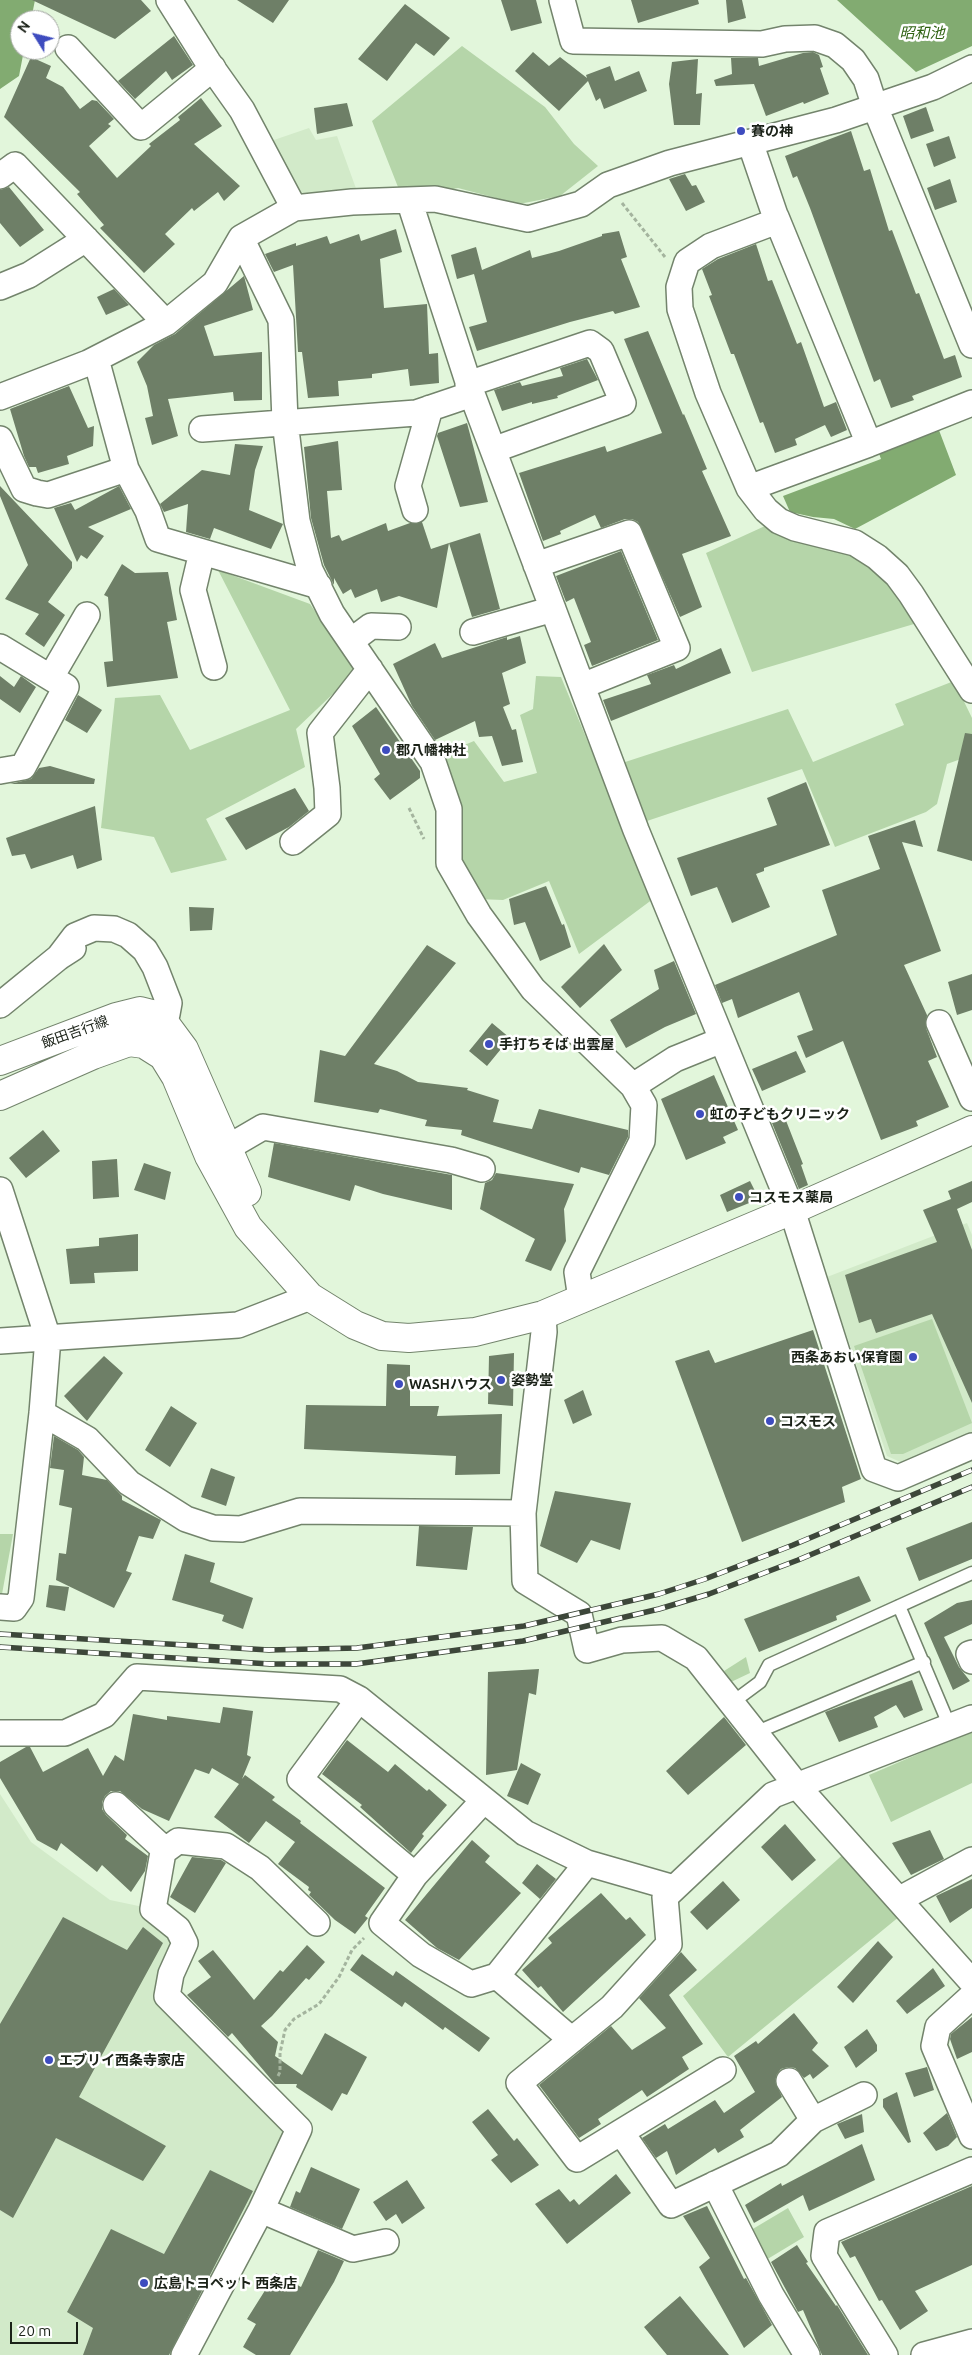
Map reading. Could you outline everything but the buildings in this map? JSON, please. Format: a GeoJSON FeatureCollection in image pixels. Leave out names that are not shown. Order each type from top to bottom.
{"type":"FeatureCollection","features":[{"type":"Feature","properties":{"kind":"street"},"geometry":{"type":"LineString","coordinates":[[169,0],[242,110],[294,208]]}},
{"type":"Feature","properties":{"kind":"street"},"geometry":{"type":"LineString","coordinates":[[562,0],[573,41],[762,44],[785,39],[815,38],[835,45],[853,60],[866,79],[875,107],[972,345]]}},
{"type":"Feature","properties":{"kind":"street"},"geometry":{"type":"LineString","coordinates":[[68,48],[141,127],[213,68]]}},
{"type":"Feature","properties":{"kind":"street"},"geometry":{"type":"LineString","coordinates":[[0,397],[96,359],[166,324],[215,283],[241,238],[294,208],[352,202],[435,200],[528,219],[581,204],[608,185],[670,163],[836,120],[933,87],[972,68]]}},
{"type":"Feature","properties":{"kind":"street"},"geometry":{"type":"LineString","coordinates":[[750,142],[776,217],[869,444]]}},
{"type":"Feature","properties":{"kind":"street"},"geometry":{"type":"LineString","coordinates":[[0,176],[15,165],[166,324]]}},
{"type":"Feature","properties":{"kind":"street"},"geometry":{"type":"LineString","coordinates":[[409,200],[470,389],[636,830],[792,1210],[874,1469],[898,1478],[972,1446]]}},
{"type":"Feature","properties":{"kind":"street"},"geometry":{"type":"LineString","coordinates":[[776,217],[777,221],[711,246],[687,262],[679,287],[680,309],[708,393],[749,488],[766,510],[779,521],[814,534],[855,543],[877,557],[890,569],[915,601],[972,690]]}},
{"type":"Feature","properties":{"kind":"street"},"geometry":{"type":"LineString","coordinates":[[241,238],[281,320],[285,421],[297,521],[310,570],[332,614],[433,762],[449,809],[449,862],[479,915],[533,989],[633,1086],[644,1105],[642,1141],[577,1272],[581,1299]]}},
{"type":"Feature","properties":{"kind":"street"},"geometry":{"type":"LineString","coordinates":[[0,287],[29,275],[86,239]]}},
{"type":"Feature","properties":{"kind":"street"},"geometry":{"type":"LineString","coordinates":[[202,429],[285,421],[416,413],[470,389],[590,342],[601,351],[623,403],[493,450]]}},
{"type":"Feature","properties":{"kind":"street"},"geometry":{"type":"LineString","coordinates":[[96,359],[126,469],[148,511],[158,539],[319,586]]}},
{"type":"Feature","properties":{"kind":"street"},"geometry":{"type":"LineString","coordinates":[[749,488],[869,444],[972,403]]}},
{"type":"Feature","properties":{"kind":"street"},"geometry":{"type":"LineString","coordinates":[[415,510],[408,486],[430,408]]}},
{"type":"Feature","properties":{"kind":"street"},"geometry":{"type":"LineString","coordinates":[[0,439],[24,489],[37,493],[48,495],[126,469]]}},
{"type":"Feature","properties":{"kind":"street"},"geometry":{"type":"LineString","coordinates":[[536,565],[629,533],[677,648],[582,686]]}},
{"type":"Feature","properties":{"kind":"street"},"geometry":{"type":"LineString","coordinates":[[202,552],[193,590],[214,667]]}},
{"type":"Feature","properties":{"kind":"street"},"geometry":{"type":"LineString","coordinates":[[473,632],[553,609]]}},
{"type":"Feature","properties":{"kind":"street"},"geometry":{"type":"LineString","coordinates":[[50,677],[87,615]]}},
{"type":"Feature","properties":{"kind":"street"},"geometry":{"type":"LineString","coordinates":[[351,641],[371,626],[398,627]]}},
{"type":"Feature","properties":{"kind":"street"},"geometry":{"type":"LineString","coordinates":[[0,647],[66,687],[23,767],[0,771]]}},
{"type":"Feature","properties":{"kind":"street"},"geometry":{"type":"LineString","coordinates":[[293,842],[328,814],[327,788],[320,733],[370,668]]}},
{"type":"Feature","properties":{"kind":"street"},"geometry":{"type":"LineString","coordinates":[[0,1005],[59,957],[80,943],[99,941],[118,945],[132,954],[150,991],[158,1018],[184,1049],[276,1258]]}},
{"type":"Feature","properties":{"kind":"street","name":"飯田吉行線"},"geometry":{"type":"LineString","coordinates":[[0,1061],[116,1017],[140,1011],[158,1018]]}},
{"type":"Feature","properties":{"kind":"street"},"geometry":{"type":"LineString","coordinates":[[129,1042],[158,1018]]}},
{"type":"Feature","properties":{"kind":"street"},"geometry":{"type":"LineString","coordinates":[[939,1023],[972,1098]]}},
{"type":"Feature","properties":{"kind":"street"},"geometry":{"type":"LineString","coordinates":[[633,1086],[675,1059],[722,1040]]}},
{"type":"Feature","properties":{"kind":"street"},"geometry":{"type":"LineString","coordinates":[[129,1042],[144,1044],[163,1056],[176,1077],[208,1156],[248,1227],[310,1297],[355,1325],[382,1336],[409,1338],[475,1332],[543,1315],[792,1210],[972,1130]]}},
{"type":"Feature","properties":{"kind":"street","name":"飯田吉行線"},"geometry":{"type":"LineString","coordinates":[[0,1096],[129,1042]]}},
{"type":"Feature","properties":{"kind":"street"},"geometry":{"type":"LineString","coordinates":[[227,1148],[263,1128],[451,1160],[482,1169]]}},
{"type":"Feature","properties":{"kind":"street"},"geometry":{"type":"LineString","coordinates":[[0,1190],[48,1338],[42,1413],[20,1598],[14,1608],[0,1607]]}},
{"type":"Feature","properties":{"kind":"street"},"geometry":{"type":"LineString","coordinates":[[0,1341],[238,1325],[310,1297]]}},
{"type":"Feature","properties":{"kind":"street"},"geometry":{"type":"LineString","coordinates":[[543,1315],[544,1332],[523,1513],[525,1581],[579,1614],[587,1650],[622,1640],[662,1638],[696,1658],[757,1732],[798,1787],[900,1899],[972,1982]]}},
{"type":"Feature","properties":{"kind":"street"},"geometry":{"type":"LineString","coordinates":[[42,1413],[87,1439],[129,1484],[186,1519],[213,1528],[241,1530],[300,1511],[523,1513]]}},
{"type":"Feature","properties":{"kind":"street"},"geometry":{"type":"LineString","coordinates":[[972,1652],[969,1654],[972,1661]]}},
{"type":"Feature","properties":{"kind":"street"},"geometry":{"type":"LineString","coordinates":[[0,1733],[66,1733],[104,1715],[137,1676],[340,1689],[359,1699],[525,1833],[587,1863],[674,1888]]}},
{"type":"Feature","properties":{"kind":"street"},"geometry":{"type":"LineString","coordinates":[[359,1699],[300,1779],[415,1875]]}},
{"type":"Feature","properties":{"kind":"street"},"geometry":{"type":"LineString","coordinates":[[723,2070],[577,2159],[519,2084],[612,2007],[669,1944],[665,1897],[773,1796],[961,1723]]}},
{"type":"Feature","properties":{"kind":"street"},"geometry":{"type":"LineString","coordinates":[[484,1800],[415,1875],[382,1923],[421,1955],[470,1984],[497,1976],[587,1863]]}},
{"type":"Feature","properties":{"kind":"street"},"geometry":{"type":"LineString","coordinates":[[116,1805],[165,1850]]}},
{"type":"Feature","properties":{"kind":"street"},"geometry":{"type":"LineString","coordinates":[[184,2355],[261,2210],[299,2129],[167,1996],[171,1974],[184,1943],[178,1929],[153,1909],[163,1852],[178,1841],[226,1846],[260,1868],[317,1923]]}},
{"type":"Feature","properties":{"kind":"street"},"geometry":{"type":"LineString","coordinates":[[900,1899],[972,1860]]}},
{"type":"Feature","properties":{"kind":"street"},"geometry":{"type":"LineString","coordinates":[[497,1976],[572,2040]]}},
{"type":"Feature","properties":{"kind":"street"},"geometry":{"type":"LineString","coordinates":[[972,1996],[938,2026],[934,2046],[972,2136]]}},
{"type":"Feature","properties":{"kind":"street"},"geometry":{"type":"LineString","coordinates":[[789,2081],[813,2120]]}},
{"type":"Feature","properties":{"kind":"street"},"geometry":{"type":"LineString","coordinates":[[621,2132],[671,2205],[779,2154],[813,2120],[864,2095]]}},
{"type":"Feature","properties":{"kind":"street"},"geometry":{"type":"LineString","coordinates":[[885,2355],[824,2256],[827,2232],[972,2170]]}},
{"type":"Feature","properties":{"kind":"street"},"geometry":{"type":"LineString","coordinates":[[715,2184],[771,2295],[807,2355]]}},
{"type":"Feature","properties":{"kind":"street"},"geometry":{"type":"LineString","coordinates":[[261,2210],[353,2249],[386,2242]]}},
{"type":"Feature","properties":{"kind":"street"},"geometry":{"type":"LineString","coordinates":[[924,2355],[972,2342]]}},
{"type":"Feature","properties":{"kind":"lane"},"geometry":{"type":"LineString","coordinates":[[733,1702],[760,1682],[769,1665],[972,1572]]}},
{"type":"Feature","properties":{"kind":"lane"},"geometry":{"type":"LineString","coordinates":[[899,1606],[924,1662],[961,1723]]}},
{"type":"Feature","properties":{"kind":"lane"},"geometry":{"type":"LineString","coordinates":[[757,1732],[924,1662]]}},
{"type":"Feature","properties":{"kind":"path"},"geometry":{"type":"LineString","coordinates":[[608,185],[667,260]]}},
{"type":"Feature","properties":{"kind":"path"},"geometry":{"type":"LineString","coordinates":[[265,2095],[280,2072],[280,2053],[285,2030],[294,2018],[319,2004],[340,1978],[352,1950],[382,1923]]}},
{"type":"Feature","properties":{"kind":"shaded area"},"geometry":{"type":"Polygon","coordinates":[[[462,46],[545,107],[574,144],[598,166],[560,196],[519,204],[458,188],[448,190],[398,187],[372,121],[462,46]]]}},
{"type":"Feature","properties":{"kind":"shaded area"},"geometry":{"type":"Polygon","coordinates":[[[309,128],[316,140],[337,136],[358,194],[296,202],[271,141],[309,128]]]}},
{"type":"Feature","properties":{"kind":"shaded area"},"geometry":{"type":"Polygon","coordinates":[[[765,526],[781,535],[851,550],[895,588],[914,624],[752,672],[706,553],[765,526]]]}},
{"type":"Feature","properties":{"kind":"shaded area"},"geometry":{"type":"Polygon","coordinates":[[[218,570],[310,604],[357,671],[296,729],[305,767],[206,819],[227,860],[171,873],[154,837],[101,828],[115,698],[160,695],[190,750],[290,710],[218,570]]]}},
{"type":"Feature","properties":{"kind":"shaded area"},"geometry":{"type":"Polygon","coordinates":[[[536,676],[561,677],[653,899],[579,954],[549,881],[503,900],[477,899],[457,860],[438,756],[474,741],[504,782],[537,773],[520,715],[533,709],[536,676]]]}},
{"type":"Feature","properties":{"kind":"shaded area"},"geometry":{"type":"Polygon","coordinates":[[[954,681],[972,718],[972,755],[947,764],[937,804],[926,812],[835,847],[802,769],[641,823],[619,764],[788,709],[813,762],[904,725],[895,704],[954,681]]]}},
{"type":"Feature","properties":{"kind":"shaded area","name":"西条あおい保育園"},"geometry":{"type":"Polygon","coordinates":[[[967,1223],[972,1235],[972,1437],[905,1464],[887,1456],[827,1277],[967,1223]]]}},
{"type":"Feature","properties":{"kind":"shaded area"},"geometry":{"type":"Polygon","coordinates":[[[932,1319],[972,1423],[903,1454],[891,1454],[854,1346],[932,1319]]]}},
{"type":"Feature","properties":{"kind":"shaded area"},"geometry":{"type":"Polygon","coordinates":[[[0,1534],[13,1534],[2,1594],[0,1594],[0,1534]]]}},
{"type":"Feature","properties":{"kind":"shaded area"},"geometry":{"type":"Polygon","coordinates":[[[746,1657],[750,1673],[731,1682],[724,1671],[746,1657]]]}},
{"type":"Feature","properties":{"kind":"shaded area"},"geometry":{"type":"Polygon","coordinates":[[[972,1731],[972,1783],[891,1822],[869,1775],[972,1731]]]}},
{"type":"Feature","properties":{"kind":"shaded area"},"geometry":{"type":"Polygon","coordinates":[[[0,1794],[31,1842],[110,1900],[153,1909],[178,1929],[167,1996],[299,2129],[184,2355],[0,2355],[0,1794]]]}},
{"type":"Feature","properties":{"kind":"shaded area"},"geometry":{"type":"Polygon","coordinates":[[[846,1852],[900,1916],[728,2057],[683,1996],[846,1852]]]}},
{"type":"Feature","properties":{"kind":"shaded area"},"geometry":{"type":"Polygon","coordinates":[[[788,2208],[804,2237],[756,2266],[741,2236],[788,2208]]]}},
{"type":"Feature","properties":{"kind":"water"},"geometry":{"type":"Polygon","coordinates":[[[0,0],[35,0],[33,10],[10,10],[10,60],[22,60],[19,76],[0,89],[0,0]]]}},
{"type":"Feature","properties":{"kind":"water","name":"昭和池"},"geometry":{"type":"Polygon","coordinates":[[[837,0],[972,0],[972,46],[916,72],[837,0]]]}},
{"type":"Feature","properties":{"kind":"water"},"geometry":{"type":"Polygon","coordinates":[[[937,425],[956,475],[855,529],[834,519],[790,512],[783,496],[881,459],[877,448],[937,425]]]}},
{"type":"Feature","properties":{"kind":"railway"},"geometry":{"type":"LineString","coordinates":[[0,1634],[269,1650],[357,1648],[524,1626],[659,1594],[705,1579],[793,1545],[972,1470]]}},
{"type":"Feature","properties":{"kind":"railway"},"geometry":{"type":"LineString","coordinates":[[0,1647],[270,1664],[356,1664],[523,1641],[659,1609],[709,1594],[798,1560],[972,1487]]}},
{"type":"Feature","properties":{"kind":"place","name":"賽の神"},"geometry":{"type":"Point","coordinates":[741,131]}},
{"type":"Feature","properties":{"kind":"place","name":"郡八幡神社"},"geometry":{"type":"Point","coordinates":[386,750]}},
{"type":"Feature","properties":{"kind":"place","name":"手打ちそば 出雲屋"},"geometry":{"type":"Point","coordinates":[489,1044]}},
{"type":"Feature","properties":{"kind":"place","name":"虹の子どもクリニック"},"geometry":{"type":"Point","coordinates":[700,1114]}},
{"type":"Feature","properties":{"kind":"place","name":"コスモス薬局"},"geometry":{"type":"Point","coordinates":[739,1197]}},
{"type":"Feature","properties":{"kind":"place","name":"西条あおい保育園"},"geometry":{"type":"Point","coordinates":[913,1357]}},
{"type":"Feature","properties":{"kind":"place","name":"姿勢堂"},"geometry":{"type":"Point","coordinates":[501,1380]}},
{"type":"Feature","properties":{"kind":"place","name":"WASHハウス"},"geometry":{"type":"Point","coordinates":[399,1384]}},
{"type":"Feature","properties":{"kind":"place","name":"コスモス"},"geometry":{"type":"Point","coordinates":[770,1421]}},
{"type":"Feature","properties":{"kind":"place","name":"エブリイ西条寺家店"},"geometry":{"type":"Point","coordinates":[49,2060]}},
{"type":"Feature","properties":{"kind":"place","name":"広島トヨペット 西条店"},"geometry":{"type":"Point","coordinates":[144,2283]}}]}
